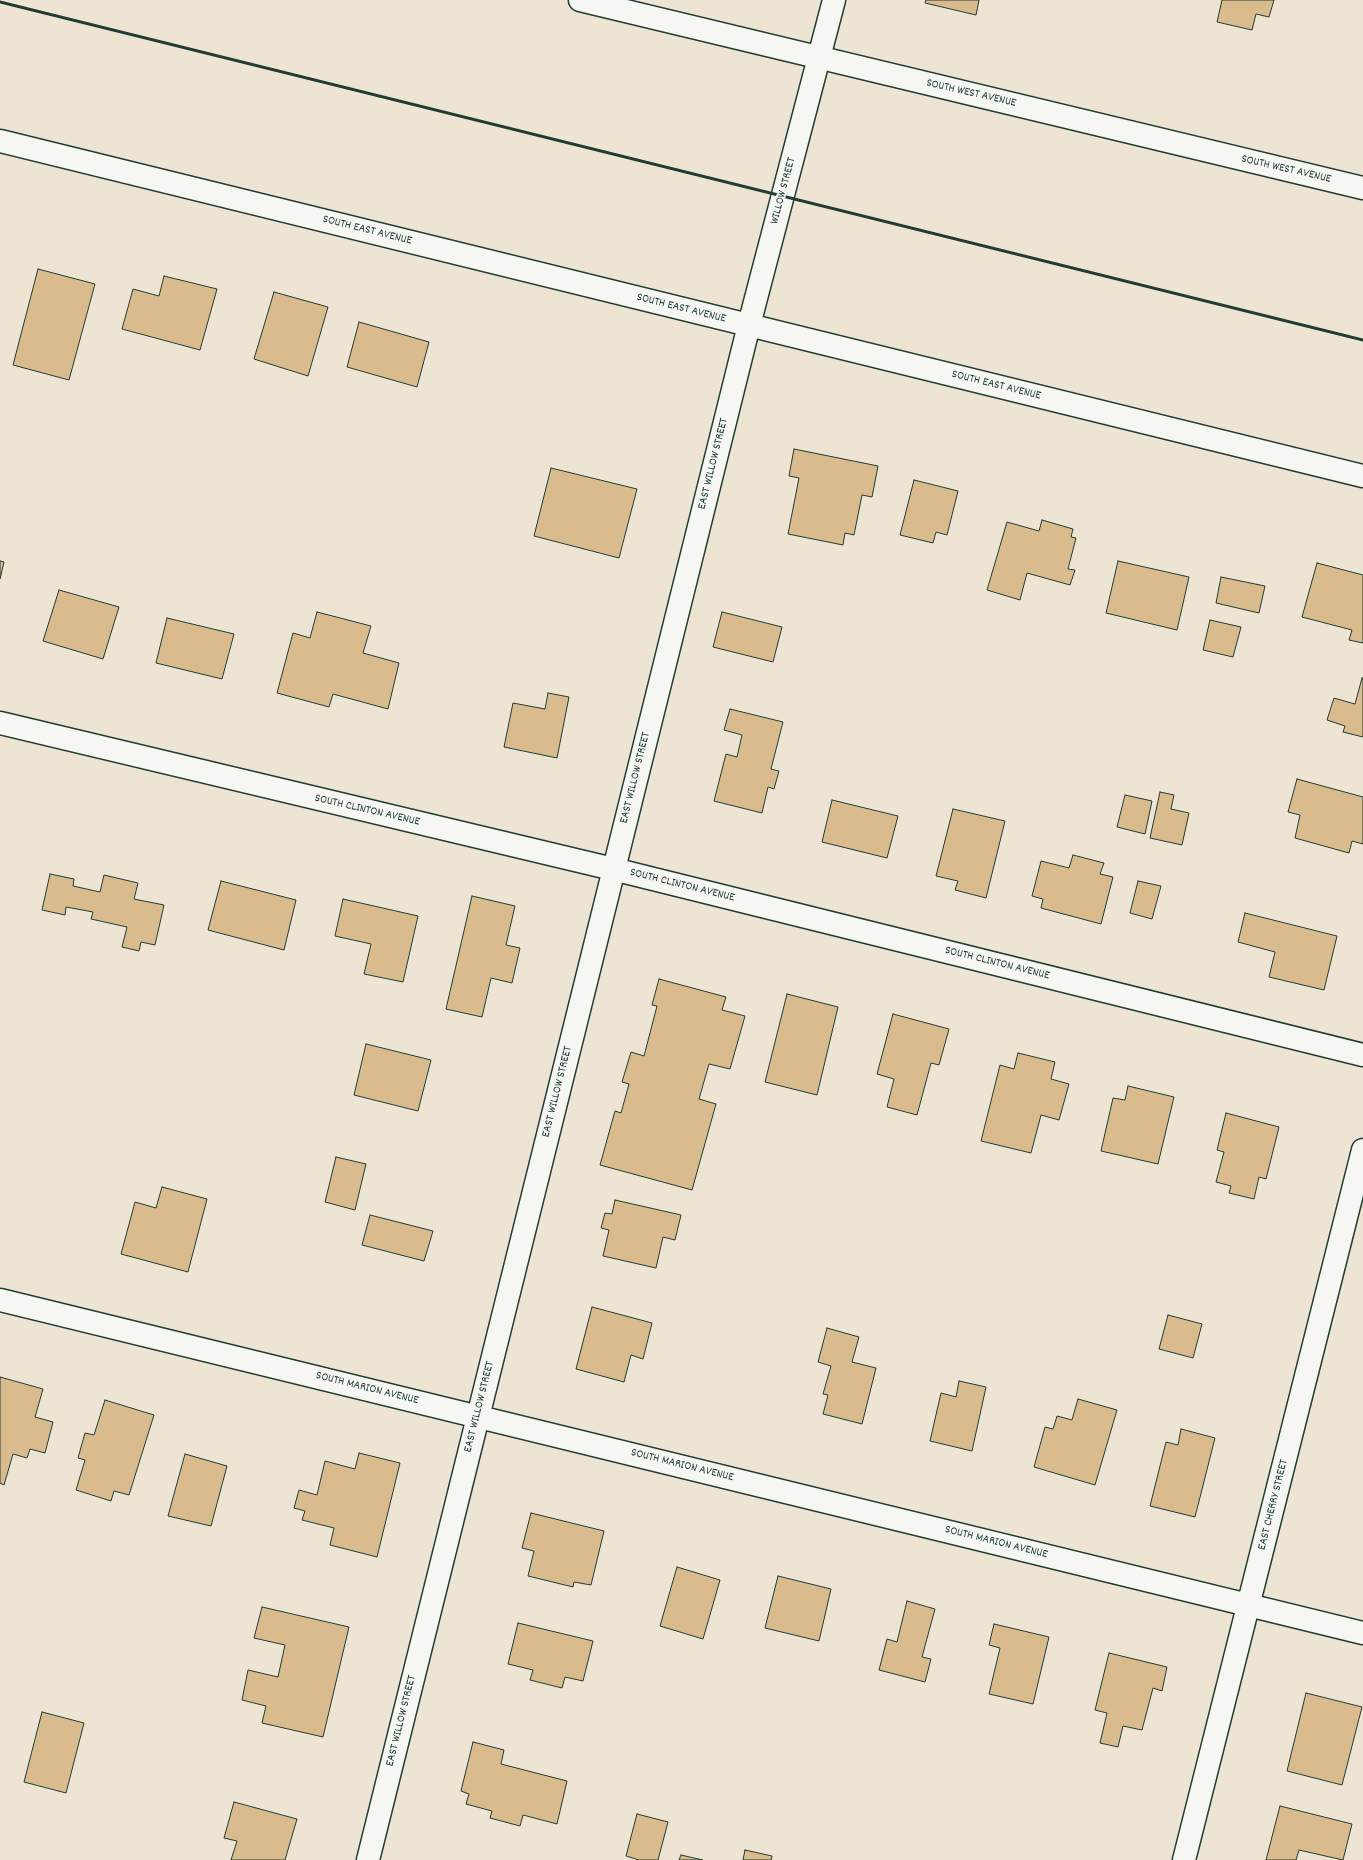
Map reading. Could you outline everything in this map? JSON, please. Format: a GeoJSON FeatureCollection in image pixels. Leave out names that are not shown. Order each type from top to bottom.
{"type":"FeatureCollection","features":[{"type":"Feature","properties":{"kind":"street","name":"SOUTH WEST AVENUE"},"geometry":{"type":"LineString","coordinates":[[580,0],[1363,188]]}},
{"type":"Feature","properties":{"kind":"street","name":"WILLOW STREET"},"geometry":{"type":"LineString","coordinates":[[749,325],[834,0]]}},
{"type":"Feature","properties":{"kind":"street","name":"SOUTH EAST AVENUE"},"geometry":{"type":"LineString","coordinates":[[0,142],[1363,476]]}},
{"type":"Feature","properties":{"kind":"street","name":"EAST WILLOW STREET"},"geometry":{"type":"LineString","coordinates":[[368,1860],[749,325]]}},
{"type":"Feature","properties":{"kind":"street","name":"SOUTH CLINTON AVENUE"},"geometry":{"type":"LineString","coordinates":[[0,723],[613,870],[1363,1055]]}},
{"type":"Feature","properties":{"kind":"street","name":"EAST CHERRY STREET"},"geometry":{"type":"LineString","coordinates":[[1184,1860],[1363,1150]]}},
{"type":"Feature","properties":{"kind":"street","name":"SOUTH MARION AVENUE"},"geometry":{"type":"LineString","coordinates":[[0,1300],[1363,1633]]}},
{"type":"Feature","properties":{"kind":"building"},"geometry":{"type":"Polygon","coordinates":[[[926,0],[979,0],[976,15],[925,3],[926,0]]]}},
{"type":"Feature","properties":{"kind":"building"},"geometry":{"type":"Polygon","coordinates":[[[1222,0],[1274,0],[1269,17],[1256,14],[1252,30],[1217,22],[1222,0]]]}},
{"type":"Feature","properties":{"kind":"building"},"geometry":{"type":"Polygon","coordinates":[[[38,269],[95,284],[69,380],[13,365],[38,269]]]}},
{"type":"Feature","properties":{"kind":"building"},"geometry":{"type":"Polygon","coordinates":[[[164,276],[217,289],[200,350],[122,329],[133,289],[159,296],[164,276]]]}},
{"type":"Feature","properties":{"kind":"building"},"geometry":{"type":"Polygon","coordinates":[[[274,292],[328,307],[308,376],[254,359],[274,292]]]}},
{"type":"Feature","properties":{"kind":"building"},"geometry":{"type":"Polygon","coordinates":[[[359,322],[429,342],[417,387],[347,367],[359,322]]]}},
{"type":"Feature","properties":{"kind":"building"},"geometry":{"type":"Polygon","coordinates":[[[794,449],[878,466],[872,497],[862,495],[854,535],[845,533],[843,545],[788,534],[799,478],[789,476],[794,449]]]}},
{"type":"Feature","properties":{"kind":"building"},"geometry":{"type":"Polygon","coordinates":[[[551,468],[637,489],[619,558],[534,536],[551,468]]]}},
{"type":"Feature","properties":{"kind":"building"},"geometry":{"type":"Polygon","coordinates":[[[914,480],[958,491],[947,535],[936,532],[933,543],[900,535],[914,480]]]}},
{"type":"Feature","properties":{"kind":"building"},"geometry":{"type":"Polygon","coordinates":[[[1042,520],[1073,529],[1071,537],[1076,538],[1068,569],[1075,570],[1070,585],[1027,573],[1020,600],[987,590],[1007,522],[1039,531],[1042,520]]]}},
{"type":"Feature","properties":{"kind":"building"},"geometry":{"type":"Polygon","coordinates":[[[0,561],[4,562],[0,579],[0,561]]]}},
{"type":"Feature","properties":{"kind":"building"},"geometry":{"type":"Polygon","coordinates":[[[1118,561],[1189,577],[1177,630],[1106,613],[1118,561]]]}},
{"type":"Feature","properties":{"kind":"building"},"geometry":{"type":"Polygon","coordinates":[[[1317,563],[1363,575],[1363,643],[1349,640],[1352,630],[1302,617],[1317,563]]]}},
{"type":"Feature","properties":{"kind":"building"},"geometry":{"type":"Polygon","coordinates":[[[1221,577],[1265,586],[1259,613],[1216,603],[1221,577]]]}},
{"type":"Feature","properties":{"kind":"building"},"geometry":{"type":"Polygon","coordinates":[[[59,590],[119,607],[103,659],[43,641],[59,590]]]}},
{"type":"Feature","properties":{"kind":"building"},"geometry":{"type":"Polygon","coordinates":[[[317,612],[371,626],[363,653],[399,663],[388,709],[333,694],[329,707],[277,693],[293,633],[310,638],[317,612]]]}},
{"type":"Feature","properties":{"kind":"building"},"geometry":{"type":"Polygon","coordinates":[[[722,612],[782,627],[773,662],[713,647],[722,612]]]}},
{"type":"Feature","properties":{"kind":"building"},"geometry":{"type":"Polygon","coordinates":[[[167,618],[234,634],[222,679],[156,663],[167,618]]]}},
{"type":"Feature","properties":{"kind":"building"},"geometry":{"type":"Polygon","coordinates":[[[1210,620],[1241,627],[1233,657],[1203,650],[1210,620]]]}},
{"type":"Feature","properties":{"kind":"building"},"geometry":{"type":"Polygon","coordinates":[[[1362,678],[1363,737],[1343,732],[1345,726],[1327,720],[1334,698],[1355,704],[1362,678]]]}},
{"type":"Feature","properties":{"kind":"building"},"geometry":{"type":"Polygon","coordinates":[[[548,693],[569,697],[557,758],[504,747],[513,703],[545,709],[548,693]]]}},
{"type":"Feature","properties":{"kind":"building"},"geometry":{"type":"Polygon","coordinates":[[[730,709],[783,722],[771,769],[779,771],[774,789],[768,787],[762,813],[714,801],[726,754],[737,757],[742,735],[724,730],[730,709]]]}},
{"type":"Feature","properties":{"kind":"building"},"geometry":{"type":"Polygon","coordinates":[[[1297,779],[1363,797],[1363,844],[1352,841],[1349,853],[1295,838],[1300,815],[1288,812],[1297,779]]]}},
{"type":"Feature","properties":{"kind":"building"},"geometry":{"type":"Polygon","coordinates":[[[1160,792],[1174,795],[1171,809],[1189,813],[1182,845],[1150,838],[1160,792]]]}},
{"type":"Feature","properties":{"kind":"building"},"geometry":{"type":"Polygon","coordinates":[[[1125,795],[1152,801],[1145,834],[1117,827],[1125,795]]]}},
{"type":"Feature","properties":{"kind":"building"},"geometry":{"type":"Polygon","coordinates":[[[832,800],[898,816],[887,858],[822,842],[832,800]]]}},
{"type":"Feature","properties":{"kind":"building"},"geometry":{"type":"Polygon","coordinates":[[[953,809],[1005,821],[986,898],[955,890],[958,881],[936,876],[953,809]]]}},
{"type":"Feature","properties":{"kind":"building"},"geometry":{"type":"Polygon","coordinates":[[[1073,855],[1104,863],[1100,874],[1113,877],[1101,924],[1041,908],[1043,899],[1032,896],[1041,861],[1069,868],[1073,855]]]}},
{"type":"Feature","properties":{"kind":"building"},"geometry":{"type":"Polygon","coordinates":[[[50,874],[74,879],[73,886],[100,892],[104,875],[138,883],[134,899],[164,905],[155,945],[141,942],[139,951],[122,947],[127,927],[91,919],[93,912],[66,907],[65,915],[42,910],[50,874]]]}},
{"type":"Feature","properties":{"kind":"building"},"geometry":{"type":"Polygon","coordinates":[[[221,881],[296,900],[284,950],[208,930],[221,881]]]}},
{"type":"Feature","properties":{"kind":"building"},"geometry":{"type":"Polygon","coordinates":[[[1138,881],[1161,886],[1152,919],[1130,913],[1138,881]]]}},
{"type":"Feature","properties":{"kind":"building"},"geometry":{"type":"Polygon","coordinates":[[[472,896],[515,906],[506,945],[520,948],[512,983],[491,978],[482,1017],[446,1009],[472,896]]]}},
{"type":"Feature","properties":{"kind":"building"},"geometry":{"type":"Polygon","coordinates":[[[343,899],[418,916],[403,982],[364,974],[371,944],[335,936],[343,899]]]}},
{"type":"Feature","properties":{"kind":"building"},"geometry":{"type":"Polygon","coordinates":[[[1245,913],[1337,936],[1324,990],[1269,977],[1275,952],[1238,942],[1245,913]]]}},
{"type":"Feature","properties":{"kind":"building"},"geometry":{"type":"Polygon","coordinates":[[[659,979],[726,997],[722,1010],[745,1016],[730,1069],[709,1064],[699,1099],[716,1104],[692,1190],[600,1165],[615,1111],[621,1113],[629,1084],[622,1082],[631,1052],[644,1056],[657,1006],[652,1005],[659,979]]]}},
{"type":"Feature","properties":{"kind":"building"},"geometry":{"type":"Polygon","coordinates":[[[787,994],[838,1007],[817,1095],[765,1082],[787,994]]]}},
{"type":"Feature","properties":{"kind":"building"},"geometry":{"type":"Polygon","coordinates":[[[893,1014],[949,1029],[939,1065],[931,1063],[917,1115],[887,1107],[894,1079],[877,1074],[893,1014]]]}},
{"type":"Feature","properties":{"kind":"building"},"geometry":{"type":"Polygon","coordinates":[[[366,1044],[431,1060],[418,1111],[354,1095],[366,1044]]]}},
{"type":"Feature","properties":{"kind":"building"},"geometry":{"type":"Polygon","coordinates":[[[1018,1053],[1055,1062],[1051,1079],[1069,1084],[1059,1120],[1041,1115],[1031,1153],[981,1141],[1000,1065],[1014,1069],[1018,1053]]]}},
{"type":"Feature","properties":{"kind":"building"},"geometry":{"type":"Polygon","coordinates":[[[1128,1086],[1174,1097],[1158,1164],[1101,1151],[1113,1098],[1125,1100],[1128,1086]]]}},
{"type":"Feature","properties":{"kind":"building"},"geometry":{"type":"Polygon","coordinates":[[[1226,1113],[1279,1127],[1266,1179],[1259,1177],[1254,1199],[1229,1193],[1231,1186],[1216,1182],[1224,1152],[1217,1150],[1226,1113]]]}},
{"type":"Feature","properties":{"kind":"building"},"geometry":{"type":"Polygon","coordinates":[[[336,1157],[366,1164],[355,1210],[325,1202],[336,1157]]]}},
{"type":"Feature","properties":{"kind":"building"},"geometry":{"type":"Polygon","coordinates":[[[162,1187],[207,1199],[188,1272],[121,1254],[135,1202],[156,1208],[162,1187]]]}},
{"type":"Feature","properties":{"kind":"building"},"geometry":{"type":"Polygon","coordinates":[[[615,1200],[681,1215],[675,1240],[663,1237],[656,1268],[603,1256],[609,1230],[601,1228],[605,1213],[612,1214],[615,1200]]]}},
{"type":"Feature","properties":{"kind":"building"},"geometry":{"type":"Polygon","coordinates":[[[370,1215],[433,1231],[424,1261],[362,1245],[370,1215]]]}},
{"type":"Feature","properties":{"kind":"building"},"geometry":{"type":"Polygon","coordinates":[[[592,1307],[652,1323],[643,1359],[631,1355],[624,1382],[576,1369],[592,1307]]]}},
{"type":"Feature","properties":{"kind":"building"},"geometry":{"type":"Polygon","coordinates":[[[1168,1315],[1202,1324],[1193,1358],[1159,1349],[1168,1315]]]}},
{"type":"Feature","properties":{"kind":"building"},"geometry":{"type":"Polygon","coordinates":[[[827,1328],[859,1337],[852,1362],[876,1368],[862,1424],[823,1414],[828,1395],[823,1394],[831,1366],[818,1362],[827,1328]]]}},
{"type":"Feature","properties":{"kind":"building"},"geometry":{"type":"Polygon","coordinates":[[[0,1377],[43,1389],[35,1417],[53,1422],[45,1453],[30,1449],[27,1458],[13,1454],[4,1485],[0,1483],[0,1377]]]}},
{"type":"Feature","properties":{"kind":"building"},"geometry":{"type":"Polygon","coordinates":[[[959,1381],[986,1387],[972,1451],[930,1441],[941,1393],[956,1397],[959,1381]]]}},
{"type":"Feature","properties":{"kind":"building"},"geometry":{"type":"Polygon","coordinates":[[[1078,1399],[1117,1410],[1095,1485],[1034,1467],[1045,1427],[1053,1429],[1057,1416],[1072,1420],[1078,1399]]]}},
{"type":"Feature","properties":{"kind":"building"},"geometry":{"type":"Polygon","coordinates":[[[105,1400],[154,1415],[129,1495],[114,1491],[111,1501],[76,1490],[85,1460],[78,1458],[85,1433],[94,1435],[105,1400]]]}},
{"type":"Feature","properties":{"kind":"building"},"geometry":{"type":"Polygon","coordinates":[[[1181,1429],[1215,1438],[1195,1517],[1150,1506],[1166,1442],[1178,1445],[1181,1429]]]}},
{"type":"Feature","properties":{"kind":"building"},"geometry":{"type":"Polygon","coordinates":[[[359,1453],[400,1463],[377,1557],[330,1545],[334,1528],[302,1520],[305,1511],[294,1508],[299,1490],[317,1495],[325,1461],[355,1469],[359,1453]]]}},
{"type":"Feature","properties":{"kind":"building"},"geometry":{"type":"Polygon","coordinates":[[[185,1454],[227,1466],[211,1526],[168,1516],[185,1454]]]}},
{"type":"Feature","properties":{"kind":"building"},"geometry":{"type":"Polygon","coordinates":[[[531,1513],[604,1531],[591,1585],[574,1582],[573,1587],[528,1576],[534,1551],[522,1548],[531,1513]]]}},
{"type":"Feature","properties":{"kind":"building"},"geometry":{"type":"Polygon","coordinates":[[[677,1567],[720,1580],[703,1639],[660,1626],[677,1567]]]}},
{"type":"Feature","properties":{"kind":"building"},"geometry":{"type":"Polygon","coordinates":[[[778,1576],[831,1589],[819,1641],[765,1628],[778,1576]]]}},
{"type":"Feature","properties":{"kind":"building"},"geometry":{"type":"Polygon","coordinates":[[[907,1601],[935,1609],[922,1657],[931,1659],[925,1682],[879,1670],[887,1639],[897,1642],[907,1601]]]}},
{"type":"Feature","properties":{"kind":"building"},"geometry":{"type":"Polygon","coordinates":[[[262,1607],[349,1627],[323,1737],[262,1723],[266,1706],[242,1700],[248,1670],[278,1677],[285,1645],[254,1638],[262,1607]]]}},
{"type":"Feature","properties":{"kind":"building"},"geometry":{"type":"Polygon","coordinates":[[[518,1623],[593,1641],[583,1681],[565,1677],[562,1688],[530,1680],[533,1670],[508,1664],[518,1623]]]}},
{"type":"Feature","properties":{"kind":"building"},"geometry":{"type":"Polygon","coordinates":[[[994,1624],[1049,1637],[1033,1704],[989,1694],[1000,1648],[989,1645],[994,1624]]]}},
{"type":"Feature","properties":{"kind":"building"},"geometry":{"type":"Polygon","coordinates":[[[1109,1653],[1167,1667],[1162,1691],[1153,1688],[1142,1730],[1123,1726],[1118,1747],[1100,1743],[1107,1713],[1095,1710],[1109,1653]]]}},
{"type":"Feature","properties":{"kind":"building"},"geometry":{"type":"Polygon","coordinates":[[[1306,1693],[1362,1707],[1342,1785],[1287,1771],[1306,1693]]]}},
{"type":"Feature","properties":{"kind":"building"},"geometry":{"type":"Polygon","coordinates":[[[42,1712],[84,1723],[66,1793],[24,1782],[42,1712]]]}},
{"type":"Feature","properties":{"kind":"building"},"geometry":{"type":"Polygon","coordinates":[[[473,1742],[504,1750],[501,1764],[567,1781],[557,1824],[523,1815],[520,1826],[490,1818],[492,1811],[466,1804],[469,1794],[461,1791],[473,1742]]]}},
{"type":"Feature","properties":{"kind":"building"},"geometry":{"type":"Polygon","coordinates":[[[234,1802],[297,1819],[285,1860],[231,1860],[237,1841],[224,1838],[234,1802]]]}},
{"type":"Feature","properties":{"kind":"building"},"geometry":{"type":"Polygon","coordinates":[[[1280,1806],[1352,1824],[1343,1860],[1299,1850],[1296,1860],[1266,1860],[1280,1806]]]}},
{"type":"Feature","properties":{"kind":"building"},"geometry":{"type":"Polygon","coordinates":[[[637,1814],[668,1822],[658,1860],[639,1860],[626,1856],[637,1814]]]}},
{"type":"Feature","properties":{"kind":"building"},"geometry":{"type":"Polygon","coordinates":[[[745,1850],[772,1856],[771,1860],[743,1860],[745,1850]]]}},
{"type":"Feature","properties":{"kind":"building"},"geometry":{"type":"Polygon","coordinates":[[[681,1855],[703,1860],[679,1860],[681,1855]]]}},
{"type":"Feature","properties":{"kind":"railway"},"geometry":{"type":"LineString","coordinates":[[0,2],[1363,340]]}}]}
